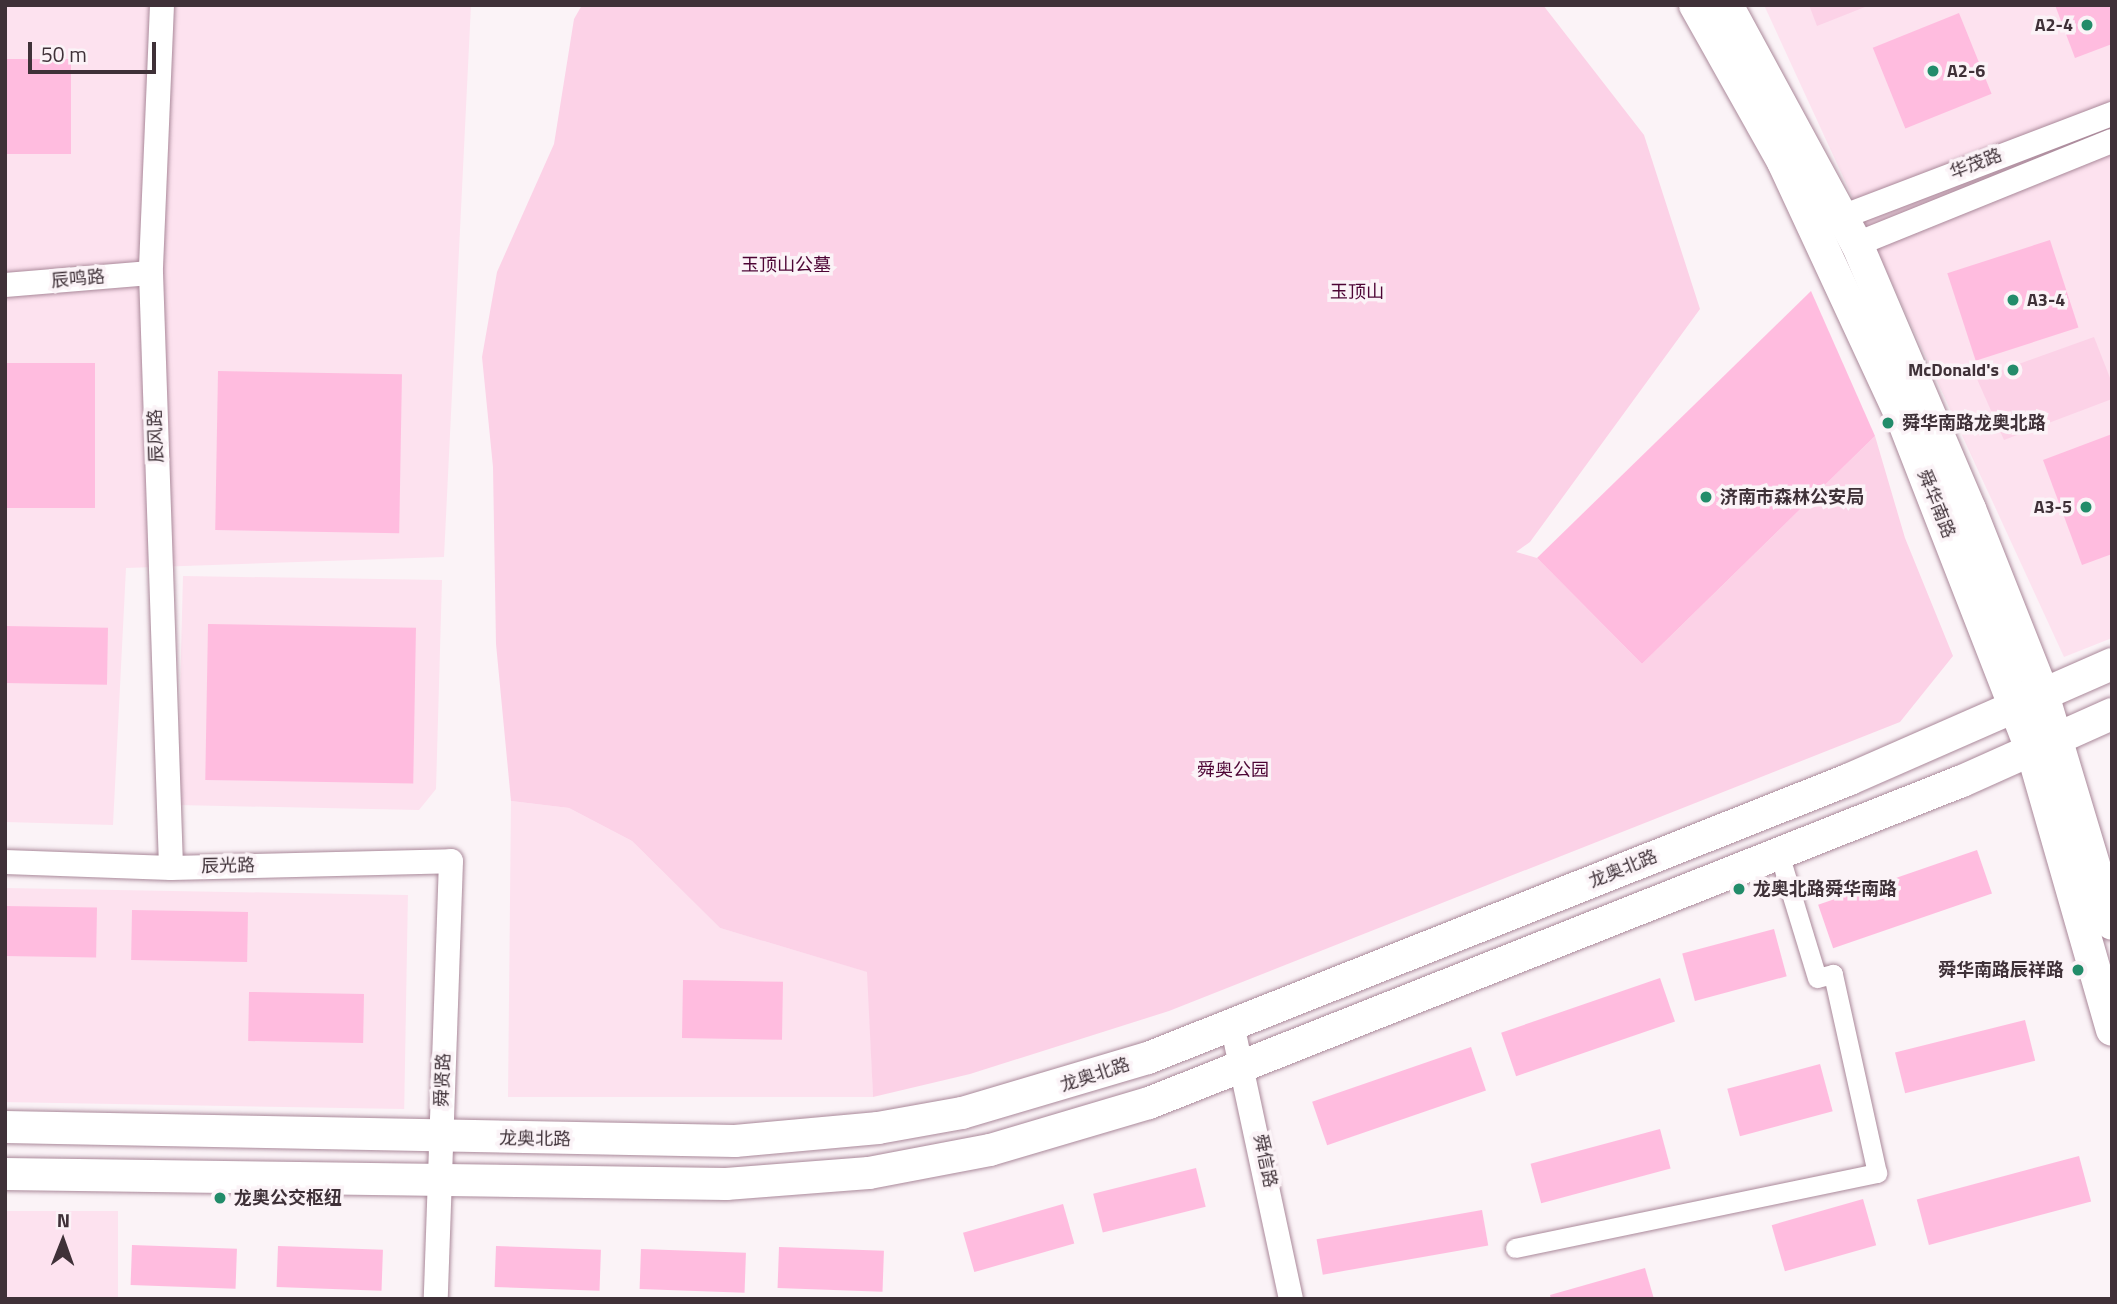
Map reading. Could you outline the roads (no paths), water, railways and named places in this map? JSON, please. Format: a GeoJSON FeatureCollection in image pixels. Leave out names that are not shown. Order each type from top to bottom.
{"type":"FeatureCollection","features":[{"type":"Feature","properties":{"kind":"main road","name":"舜华南路"},"geometry":{"type":"LineString","coordinates":[[1695,5],[1783,162],[2029,697]]}},
{"type":"Feature","properties":{"kind":"main road","name":"舜华南路"},"geometry":{"type":"LineString","coordinates":[[1727,5],[1849,230],[2029,697],[2112,924]]}},
{"type":"Feature","properties":{"kind":"main road","name":"龙奥北路"},"geometry":{"type":"LineString","coordinates":[[5,1127],[735,1141],[878,1128],[1012,1101],[1232,1024],[1850,779],[2029,697],[2112,664]]}},
{"type":"Feature","properties":{"kind":"main road"},"geometry":{"type":"LineString","coordinates":[[5,1174],[726,1184],[881,1171],[1103,1120],[1779,854],[2112,714]]}},
{"type":"Feature","properties":{"kind":"main road","name":"舜华南路"},"geometry":{"type":"LineString","coordinates":[[2044,743],[2112,1030]]}},
{"type":"Feature","properties":{"kind":"street","name":"辰风路"},"geometry":{"type":"LineString","coordinates":[[162,5],[151,274],[171,868]]}},
{"type":"Feature","properties":{"kind":"street","name":"华茂路"},"geometry":{"type":"LineString","coordinates":[[1849,230],[2112,114]]}},
{"type":"Feature","properties":{"kind":"street","name":"华茂路"},"geometry":{"type":"LineString","coordinates":[[1849,230],[2112,141]]}},
{"type":"Feature","properties":{"kind":"street","name":"辰鸣路"},"geometry":{"type":"LineString","coordinates":[[5,285],[151,274]]}},
{"type":"Feature","properties":{"kind":"street"},"geometry":{"type":"LineString","coordinates":[[1516,1248],[1877,1173],[1833,974],[1816,978],[1779,854]]}},
{"type":"Feature","properties":{"kind":"street","name":"辰光路"},"geometry":{"type":"LineString","coordinates":[[5,862],[171,868],[451,861]]}},
{"type":"Feature","properties":{"kind":"street","name":"舜贤路"},"geometry":{"type":"LineString","coordinates":[[436,1299],[451,861]]}},
{"type":"Feature","properties":{"kind":"street","name":"舜信路"},"geometry":{"type":"LineString","coordinates":[[1232,1024],[1244,1065],[1292,1299]]}},
{"type":"Feature","properties":{"kind":"place","name":"A2-4"},"geometry":{"type":"Point","coordinates":[2087,25]}},
{"type":"Feature","properties":{"kind":"place","name":"A2-6"},"geometry":{"type":"Point","coordinates":[1933,71]}},
{"type":"Feature","properties":{"kind":"place","name":"A3-4"},"geometry":{"type":"Point","coordinates":[2013,300]}},
{"type":"Feature","properties":{"kind":"place","name":"McDonald's"},"geometry":{"type":"Point","coordinates":[2013,370]}},
{"type":"Feature","properties":{"kind":"place","name":"舜华南路龙奥北路"},"geometry":{"type":"Point","coordinates":[1888,423]}},
{"type":"Feature","properties":{"kind":"place","name":"济南市森林公安局"},"geometry":{"type":"Point","coordinates":[1706,497]}},
{"type":"Feature","properties":{"kind":"place","name":"A3-5"},"geometry":{"type":"Point","coordinates":[2086,507]}},
{"type":"Feature","properties":{"kind":"place","name":"龙奥北路舜华南路"},"geometry":{"type":"Point","coordinates":[1739,889]}},
{"type":"Feature","properties":{"kind":"place","name":"舜华南路辰祥路"},"geometry":{"type":"Point","coordinates":[2078,970]}},
{"type":"Feature","properties":{"kind":"place","name":"龙奥公交枢纽"},"geometry":{"type":"Point","coordinates":[220,1198]}},
{"type":"Feature","properties":{"kind":"park label","name":"玉顶山公墓"},"geometry":{"type":"Point","coordinates":[786,265]}},
{"type":"Feature","properties":{"kind":"park label","name":"玉顶山"},"geometry":{"type":"Point","coordinates":[1357,292]}},
{"type":"Feature","properties":{"kind":"park label","name":"舜奥公园"},"geometry":{"type":"Point","coordinates":[1233,770]}}]}
